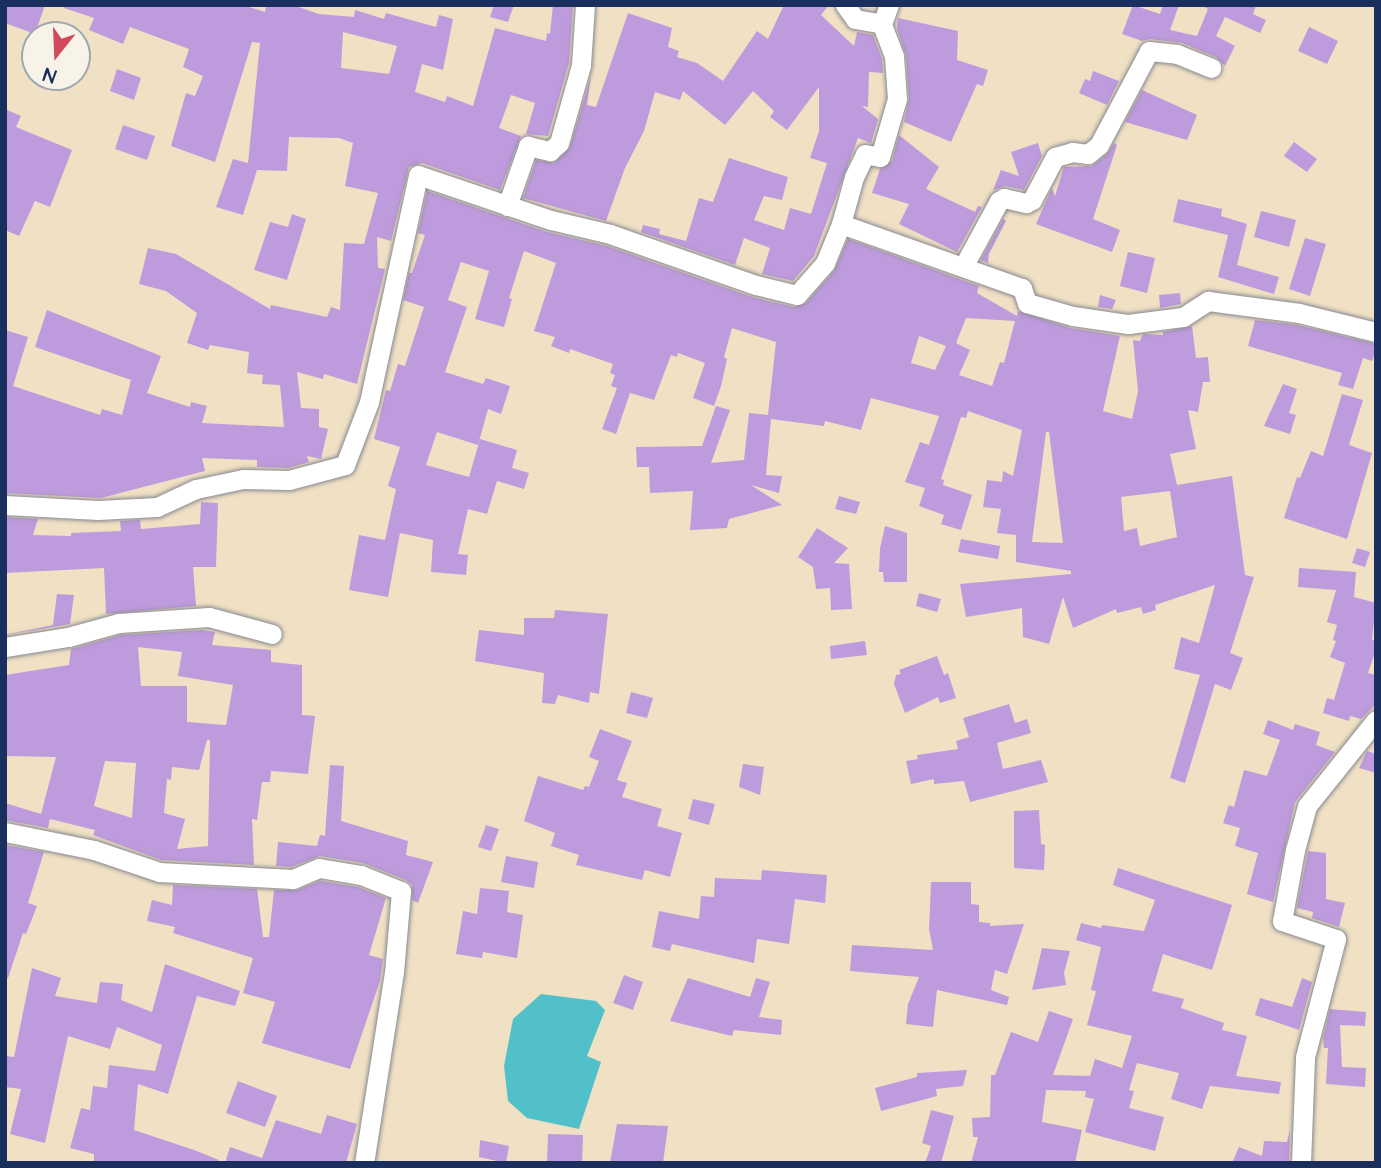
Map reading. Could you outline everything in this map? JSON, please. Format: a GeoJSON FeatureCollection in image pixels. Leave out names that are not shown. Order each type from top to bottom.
{"type":"FeatureCollection","features":[{"type":"Feature","properties":{"kind":"street"},"geometry":{"type":"LineString","coordinates":[[507,206],[528,146],[550,151],[559,143],[581,65],[584,5]]}},
{"type":"Feature","properties":{"kind":"street"},"geometry":{"type":"LineString","coordinates":[[845,5],[855,19],[882,24]]}},
{"type":"Feature","properties":{"kind":"street"},"geometry":{"type":"LineString","coordinates":[[5,505],[98,510],[157,507],[196,489],[243,479],[289,480],[345,464],[372,390],[418,175],[507,206],[610,234],[756,285],[797,295],[825,263],[841,224],[854,177],[865,154],[880,157],[897,99],[894,56],[882,24],[889,5]]}},
{"type":"Feature","properties":{"kind":"street"},"geometry":{"type":"LineString","coordinates":[[963,267],[999,201],[1004,198],[1026,203],[1032,200],[1055,157],[1072,152],[1088,154],[1099,145],[1149,51],[1177,54],[1211,68]]}},
{"type":"Feature","properties":{"kind":"street"},"geometry":{"type":"LineString","coordinates":[[841,224],[1022,288],[1027,303],[1073,316],[1128,324],[1183,317],[1208,302],[1299,313],[1376,332]]}},
{"type":"Feature","properties":{"kind":"street"},"geometry":{"type":"LineString","coordinates":[[5,648],[55,640],[119,623],[209,617],[271,634]]}},
{"type":"Feature","properties":{"kind":"street"},"geometry":{"type":"LineString","coordinates":[[1301,1163],[1305,1057],[1336,939],[1282,921],[1295,850],[1307,806],[1321,785],[1376,720]]}},
{"type":"Feature","properties":{"kind":"street"},"geometry":{"type":"LineString","coordinates":[[5,832],[94,850],[159,872],[293,879],[319,868],[360,876],[401,891],[394,972],[363,1163]]}},
{"type":"Feature","properties":{"kind":"water"},"geometry":{"type":"Polygon","coordinates":[[[541,994],[596,1001],[605,1010],[587,1056],[601,1062],[579,1129],[527,1118],[508,1101],[504,1066],[513,1019],[541,994]]]}},
{"type":"Feature","properties":{"kind":"building"},"geometry":{"type":"Polygon","coordinates":[[[5,5],[45,5],[39,21],[21,21],[21,29],[5,23],[5,5]]]}},
{"type":"Feature","properties":{"kind":"building"},"geometry":{"type":"Polygon","coordinates":[[[64,5],[243,5],[265,12],[266,5],[293,5],[319,14],[354,17],[355,10],[384,19],[386,13],[436,27],[439,15],[453,19],[443,70],[422,64],[415,92],[445,102],[447,96],[473,106],[495,28],[546,41],[547,33],[550,34],[553,5],[573,5],[569,63],[548,136],[526,134],[535,103],[511,95],[499,128],[521,136],[500,190],[422,163],[409,167],[391,241],[377,237],[378,268],[385,269],[357,384],[324,374],[323,379],[297,372],[301,408],[319,409],[319,427],[328,429],[321,459],[307,456],[309,462],[288,468],[257,467],[257,460],[202,458],[205,471],[101,498],[5,493],[5,330],[28,337],[13,386],[100,415],[102,409],[122,415],[131,380],[35,347],[47,310],[161,356],[147,393],[190,407],[191,402],[207,406],[202,423],[284,427],[280,385],[262,384],[263,375],[247,373],[249,352],[210,345],[208,350],[187,343],[197,313],[166,291],[139,284],[148,248],[176,254],[270,309],[271,305],[327,317],[331,307],[340,310],[344,243],[364,244],[378,193],[345,186],[353,143],[339,138],[289,137],[287,171],[257,170],[243,215],[216,207],[233,159],[248,163],[260,43],[252,42],[215,162],[171,146],[186,93],[195,96],[203,76],[183,67],[189,49],[130,27],[123,44],[91,31],[94,18],[64,8],[64,5]],[[343,32],[341,68],[389,74],[397,46],[343,32]]]}},
{"type":"Feature","properties":{"kind":"building"},"geometry":{"type":"Polygon","coordinates":[[[494,5],[514,5],[508,22],[490,17],[494,5]]]}},
{"type":"Feature","properties":{"kind":"building"},"geometry":{"type":"Polygon","coordinates":[[[784,5],[829,5],[821,15],[854,46],[857,32],[873,35],[882,59],[883,73],[869,72],[868,107],[862,106],[878,119],[871,143],[858,138],[814,256],[793,281],[762,274],[770,248],[744,238],[735,265],[641,232],[643,225],[660,229],[659,234],[686,241],[699,198],[713,202],[729,158],[788,177],[782,200],[764,196],[754,220],[784,230],[790,208],[811,214],[827,163],[810,158],[819,131],[819,87],[787,130],[770,117],[774,111],[753,91],[725,125],[683,91],[680,100],[655,92],[644,131],[625,168],[606,221],[523,198],[536,160],[554,163],[570,147],[591,76],[587,105],[596,107],[628,13],[672,28],[668,47],[679,51],[677,57],[697,63],[723,81],[757,31],[768,39],[784,5]]]}},
{"type":"Feature","properties":{"kind":"building"},"geometry":{"type":"Polygon","coordinates":[[[1133,5],[1160,14],[1163,5],[1179,5],[1170,30],[1197,36],[1208,9],[1200,5],[1256,5],[1253,14],[1266,20],[1260,33],[1225,17],[1216,36],[1235,46],[1225,66],[1216,57],[1182,43],[1150,39],[1142,41],[1122,34],[1133,5]]]}},
{"type":"Feature","properties":{"kind":"building"},"geometry":{"type":"Polygon","coordinates":[[[898,18],[958,31],[957,60],[988,70],[983,86],[977,84],[951,142],[904,122],[909,98],[906,55],[897,29],[898,18]]]}},
{"type":"Feature","properties":{"kind":"building"},"geometry":{"type":"Polygon","coordinates":[[[1309,27],[1338,41],[1327,64],[1298,51],[1309,27]]]}},
{"type":"Feature","properties":{"kind":"building"},"geometry":{"type":"Polygon","coordinates":[[[117,69],[141,78],[134,100],[110,91],[117,69]]]}},
{"type":"Feature","properties":{"kind":"building"},"geometry":{"type":"Polygon","coordinates":[[[1093,71],[1119,81],[1107,105],[1079,93],[1085,79],[1090,81],[1093,71]]]}},
{"type":"Feature","properties":{"kind":"building"},"geometry":{"type":"Polygon","coordinates":[[[1142,90],[1197,115],[1187,140],[1125,122],[1142,90]]]}},
{"type":"Feature","properties":{"kind":"building"},"geometry":{"type":"Polygon","coordinates":[[[5,109],[21,116],[16,127],[72,150],[50,207],[35,201],[19,236],[5,230],[5,109]]]}},
{"type":"Feature","properties":{"kind":"building"},"geometry":{"type":"Polygon","coordinates":[[[123,125],[155,136],[147,160],[115,149],[123,125]]]}},
{"type":"Feature","properties":{"kind":"building"},"geometry":{"type":"Polygon","coordinates":[[[899,135],[939,167],[926,189],[975,212],[978,206],[982,207],[957,252],[899,224],[909,204],[872,193],[880,169],[892,161],[899,135]]]}},
{"type":"Feature","properties":{"kind":"building"},"geometry":{"type":"Polygon","coordinates":[[[1294,142],[1317,159],[1307,172],[1284,156],[1294,142]]]}},
{"type":"Feature","properties":{"kind":"building"},"geometry":{"type":"Polygon","coordinates":[[[1038,143],[1042,156],[1024,190],[1006,186],[993,190],[1001,170],[1019,176],[1011,152],[1038,143]]]}},
{"type":"Feature","properties":{"kind":"building"},"geometry":{"type":"Polygon","coordinates":[[[1114,143],[1117,145],[1093,219],[1120,230],[1112,252],[1036,224],[1052,188],[1055,196],[1064,167],[1092,166],[1107,154],[1114,143]]]}},
{"type":"Feature","properties":{"kind":"building"},"geometry":{"type":"Polygon","coordinates":[[[427,191],[547,232],[607,246],[752,297],[794,307],[806,303],[834,271],[848,239],[979,286],[977,293],[1017,316],[1018,311],[1070,328],[1120,336],[1103,411],[1132,419],[1138,391],[1133,340],[1140,341],[1143,334],[1163,335],[1163,332],[1192,326],[1196,358],[1208,357],[1210,382],[1203,382],[1198,412],[1188,410],[1196,449],[1170,454],[1177,485],[1232,476],[1245,575],[1254,577],[1230,653],[1243,658],[1231,690],[1215,684],[1185,783],[1170,778],[1200,675],[1174,669],[1181,637],[1199,643],[1215,585],[1155,605],[1156,610],[1143,614],[1141,607],[1117,613],[1116,609],[1073,628],[1063,597],[1049,644],[1023,637],[1022,608],[966,617],[960,584],[1071,574],[1071,571],[1016,562],[1016,535],[997,533],[1001,509],[983,507],[987,480],[1002,482],[1003,471],[1013,476],[1022,430],[968,411],[966,418],[961,417],[941,479],[944,480],[943,485],[972,495],[961,530],[941,524],[944,515],[919,506],[925,488],[905,482],[920,442],[929,445],[939,416],[871,398],[861,430],[825,421],[824,426],[771,419],[766,475],[782,476],[779,493],[751,485],[782,505],[729,519],[727,528],[690,530],[693,491],[650,493],[649,467],[637,467],[636,447],[702,446],[716,406],[730,410],[711,463],[744,460],[749,413],[768,415],[776,342],[732,328],[724,357],[727,359],[721,386],[714,406],[693,398],[705,363],[678,353],[677,357],[671,355],[654,400],[630,393],[616,434],[602,429],[617,388],[611,386],[615,375],[610,373],[613,364],[570,349],[569,353],[551,346],[555,337],[534,331],[556,263],[524,251],[509,298],[512,299],[504,327],[475,319],[489,271],[461,262],[448,300],[467,307],[445,372],[483,384],[486,378],[510,386],[501,414],[488,409],[478,445],[437,432],[426,465],[469,477],[480,439],[517,450],[512,468],[529,473],[524,489],[497,481],[487,514],[468,509],[458,554],[468,555],[466,575],[431,572],[433,540],[400,533],[388,597],[349,590],[359,535],[385,540],[396,489],[388,486],[400,447],[374,439],[386,390],[390,391],[398,364],[405,366],[424,307],[403,300],[409,273],[412,273],[425,235],[418,233],[427,191]],[[966,318],[956,343],[970,350],[959,375],[992,386],[1000,362],[1004,363],[1015,321],[966,318]],[[919,336],[911,363],[935,370],[946,346],[919,336]],[[1046,432],[1032,542],[1063,543],[1049,432],[1046,432]],[[1170,491],[1121,497],[1124,531],[1137,528],[1140,546],[1177,537],[1170,491]]]}},
{"type":"Feature","properties":{"kind":"building"},"geometry":{"type":"Polygon","coordinates":[[[1178,199],[1222,209],[1221,216],[1247,224],[1237,265],[1279,277],[1274,294],[1218,277],[1228,235],[1173,222],[1178,199]]]}},
{"type":"Feature","properties":{"kind":"building"},"geometry":{"type":"Polygon","coordinates":[[[1261,211],[1296,220],[1289,247],[1254,237],[1261,211]]]}},
{"type":"Feature","properties":{"kind":"building"},"geometry":{"type":"Polygon","coordinates":[[[292,214],[306,219],[287,280],[254,270],[270,222],[288,227],[292,214]]]}},
{"type":"Feature","properties":{"kind":"building"},"geometry":{"type":"Polygon","coordinates":[[[1003,219],[1006,221],[989,254],[988,263],[981,260],[1003,219]]]}},
{"type":"Feature","properties":{"kind":"building"},"geometry":{"type":"Polygon","coordinates":[[[1305,238],[1326,244],[1310,296],[1289,289],[1305,238]]]}},
{"type":"Feature","properties":{"kind":"building"},"geometry":{"type":"Polygon","coordinates":[[[1128,252],[1155,258],[1147,293],[1120,286],[1128,252]]]}},
{"type":"Feature","properties":{"kind":"building"},"geometry":{"type":"Polygon","coordinates":[[[1180,293],[1181,304],[1160,308],[1159,295],[1180,293]]]}},
{"type":"Feature","properties":{"kind":"building"},"geometry":{"type":"Polygon","coordinates":[[[1100,295],[1116,300],[1112,309],[1098,307],[1100,295]]]}},
{"type":"Feature","properties":{"kind":"building"},"geometry":{"type":"Polygon","coordinates":[[[1255,320],[1297,325],[1376,344],[1376,349],[1372,361],[1363,358],[1353,389],[1338,385],[1342,373],[1248,346],[1255,320]]]}},
{"type":"Feature","properties":{"kind":"building"},"geometry":{"type":"Polygon","coordinates":[[[1283,384],[1297,389],[1289,413],[1296,415],[1290,434],[1264,426],[1283,384]]]}},
{"type":"Feature","properties":{"kind":"building"},"geometry":{"type":"Polygon","coordinates":[[[1342,394],[1363,400],[1349,445],[1372,453],[1347,539],[1284,518],[1297,477],[1300,478],[1311,451],[1323,456],[1342,394]]]}},
{"type":"Feature","properties":{"kind":"building"},"geometry":{"type":"Polygon","coordinates":[[[839,496],[860,502],[856,514],[835,509],[839,496]]]}},
{"type":"Feature","properties":{"kind":"building"},"geometry":{"type":"Polygon","coordinates":[[[201,502],[218,503],[216,567],[193,567],[196,606],[106,614],[104,568],[5,573],[5,517],[38,519],[33,535],[71,536],[71,533],[121,531],[120,521],[140,520],[141,529],[200,524],[201,502]]]}},
{"type":"Feature","properties":{"kind":"building"},"geometry":{"type":"Polygon","coordinates":[[[885,526],[907,533],[907,582],[884,582],[883,572],[879,572],[880,548],[885,526]]]}},
{"type":"Feature","properties":{"kind":"building"},"geometry":{"type":"Polygon","coordinates":[[[817,528],[848,548],[834,563],[849,564],[852,609],[831,610],[830,588],[816,589],[813,567],[798,557],[817,528]]]}},
{"type":"Feature","properties":{"kind":"building"},"geometry":{"type":"Polygon","coordinates":[[[961,539],[1000,546],[998,559],[958,552],[961,539]]]}},
{"type":"Feature","properties":{"kind":"building"},"geometry":{"type":"Polygon","coordinates":[[[1357,548],[1370,552],[1365,567],[1352,563],[1357,548]]]}},
{"type":"Feature","properties":{"kind":"building"},"geometry":{"type":"Polygon","coordinates":[[[1299,568],[1356,572],[1354,597],[1376,603],[1372,640],[1376,641],[1376,649],[1368,673],[1376,675],[1376,704],[1361,719],[1350,716],[1349,721],[1323,713],[1327,698],[1334,700],[1345,663],[1330,657],[1336,641],[1333,640],[1337,625],[1327,622],[1336,590],[1298,587],[1299,568]]]}},
{"type":"Feature","properties":{"kind":"building"},"geometry":{"type":"Polygon","coordinates":[[[919,593],[941,599],[937,612],[916,606],[919,593]]]}},
{"type":"Feature","properties":{"kind":"building"},"geometry":{"type":"Polygon","coordinates":[[[57,594],[74,595],[70,624],[5,635],[53,625],[57,594]]]}},
{"type":"Feature","properties":{"kind":"building"},"geometry":{"type":"Polygon","coordinates":[[[555,610],[608,614],[599,694],[590,692],[589,703],[558,695],[555,704],[542,703],[544,673],[475,661],[479,630],[524,635],[524,618],[554,618],[555,610]]]}},
{"type":"Feature","properties":{"kind":"building"},"geometry":{"type":"Polygon","coordinates":[[[202,630],[215,632],[212,645],[271,650],[271,662],[302,665],[302,715],[315,716],[308,774],[271,771],[270,782],[262,782],[257,820],[252,819],[254,865],[161,860],[93,835],[95,830],[50,819],[48,828],[5,820],[5,803],[41,814],[56,757],[5,756],[5,675],[69,665],[71,649],[121,635],[202,630]],[[138,647],[141,686],[187,686],[187,722],[226,725],[233,685],[178,676],[182,652],[138,647]],[[207,740],[199,770],[172,767],[171,780],[167,779],[164,813],[185,819],[177,849],[208,846],[210,740],[207,740]],[[105,761],[94,806],[132,818],[136,763],[105,761]]]}},
{"type":"Feature","properties":{"kind":"building"},"geometry":{"type":"Polygon","coordinates":[[[865,641],[867,655],[831,659],[830,646],[865,641]]]}},
{"type":"Feature","properties":{"kind":"building"},"geometry":{"type":"Polygon","coordinates":[[[937,656],[944,675],[948,673],[956,698],[940,703],[938,697],[905,713],[894,684],[896,675],[901,674],[899,670],[937,656]]]}},
{"type":"Feature","properties":{"kind":"building"},"geometry":{"type":"Polygon","coordinates":[[[631,692],[653,698],[647,718],[626,713],[631,692]]]}},
{"type":"Feature","properties":{"kind":"building"},"geometry":{"type":"Polygon","coordinates":[[[1009,704],[1015,723],[1027,719],[1031,733],[997,743],[1003,769],[1041,760],[1048,782],[970,802],[964,781],[934,784],[934,779],[911,784],[906,761],[918,759],[917,755],[958,749],[956,741],[969,737],[963,718],[1009,704]]]}},
{"type":"Feature","properties":{"kind":"building"},"geometry":{"type":"Polygon","coordinates":[[[1268,720],[1293,730],[1295,724],[1320,732],[1316,745],[1335,752],[1295,802],[1273,902],[1247,894],[1258,853],[1235,846],[1240,828],[1223,823],[1229,805],[1234,807],[1244,770],[1267,776],[1280,740],[1263,734],[1268,720]]]}},
{"type":"Feature","properties":{"kind":"building"},"geometry":{"type":"Polygon","coordinates":[[[600,729],[632,741],[617,780],[627,783],[622,797],[662,809],[657,826],[682,833],[670,877],[645,870],[642,880],[576,865],[579,855],[551,846],[555,833],[524,821],[538,776],[583,790],[585,786],[589,787],[599,761],[589,757],[600,729]]]}},
{"type":"Feature","properties":{"kind":"building"},"geometry":{"type":"Polygon","coordinates":[[[1367,751],[1376,754],[1376,773],[1359,768],[1367,751]]]}},
{"type":"Feature","properties":{"kind":"building"},"geometry":{"type":"Polygon","coordinates":[[[743,764],[764,767],[760,795],[739,787],[743,764]]]}},
{"type":"Feature","properties":{"kind":"building"},"geometry":{"type":"Polygon","coordinates":[[[330,765],[344,766],[341,821],[408,841],[406,855],[433,862],[418,903],[412,900],[412,885],[406,880],[363,863],[320,856],[291,867],[276,866],[278,842],[317,846],[320,835],[325,836],[330,765]]]}},
{"type":"Feature","properties":{"kind":"building"},"geometry":{"type":"Polygon","coordinates":[[[693,799],[715,804],[709,825],[688,819],[693,799]]]}},
{"type":"Feature","properties":{"kind":"building"},"geometry":{"type":"Polygon","coordinates":[[[1039,810],[1041,844],[1045,845],[1044,870],[1014,868],[1014,811],[1039,810]]]}},
{"type":"Feature","properties":{"kind":"building"},"geometry":{"type":"Polygon","coordinates":[[[486,825],[499,829],[491,851],[478,847],[486,825]]]}},
{"type":"Feature","properties":{"kind":"building"},"geometry":{"type":"Polygon","coordinates":[[[5,845],[44,852],[28,903],[37,906],[26,934],[23,933],[8,978],[5,978],[5,845]]]}},
{"type":"Feature","properties":{"kind":"building"},"geometry":{"type":"Polygon","coordinates":[[[1308,851],[1326,853],[1326,899],[1345,903],[1339,927],[1312,918],[1313,912],[1297,908],[1308,851]]]}},
{"type":"Feature","properties":{"kind":"building"},"geometry":{"type":"Polygon","coordinates":[[[506,856],[538,862],[534,888],[501,882],[506,856]]]}},
{"type":"Feature","properties":{"kind":"building"},"geometry":{"type":"Polygon","coordinates":[[[1118,868],[1232,905],[1212,970],[1163,954],[1152,991],[1184,999],[1181,1008],[1224,1023],[1222,1030],[1247,1036],[1236,1076],[1281,1082],[1279,1094],[1210,1086],[1202,1109],[1171,1099],[1179,1073],[1137,1063],[1129,1090],[1134,1091],[1129,1108],[1164,1117],[1155,1151],[1085,1132],[1094,1099],[1085,1097],[1086,1091],[1046,1090],[1042,1122],[1082,1130],[1075,1163],[971,1163],[978,1137],[973,1137],[972,1118],[990,1117],[991,1075],[995,1075],[1011,1032],[1038,1042],[1049,1011],[1073,1019],[1053,1075],[1090,1076],[1095,1059],[1122,1068],[1132,1036],[1087,1025],[1096,991],[1091,990],[1101,947],[1076,940],[1081,923],[1101,928],[1102,925],[1144,931],[1155,900],[1113,885],[1118,868]]]}},
{"type":"Feature","properties":{"kind":"building"},"geometry":{"type":"Polygon","coordinates":[[[762,870],[827,875],[825,903],[795,899],[789,944],[757,939],[754,963],[672,944],[670,951],[652,947],[659,911],[699,919],[701,896],[714,897],[715,878],[761,880],[762,870]]]}},
{"type":"Feature","properties":{"kind":"building"},"geometry":{"type":"Polygon","coordinates":[[[320,881],[358,887],[386,898],[369,955],[383,959],[380,981],[350,1069],[262,1043],[275,1002],[243,993],[253,958],[173,933],[175,927],[147,921],[152,900],[172,905],[173,885],[257,889],[263,937],[269,937],[274,890],[297,890],[320,881]]]}},
{"type":"Feature","properties":{"kind":"building"},"geometry":{"type":"Polygon","coordinates":[[[931,882],[971,882],[971,904],[979,905],[979,922],[990,923],[990,926],[1024,924],[1007,974],[995,970],[991,990],[1009,997],[1007,1005],[937,990],[933,1027],[906,1024],[908,1004],[919,977],[850,971],[852,945],[933,950],[929,929],[931,882]]]}},
{"type":"Feature","properties":{"kind":"building"},"geometry":{"type":"Polygon","coordinates":[[[480,888],[509,891],[507,912],[523,915],[517,958],[483,952],[482,958],[456,954],[463,911],[477,914],[480,888]]]}},
{"type":"Feature","properties":{"kind":"building"},"geometry":{"type":"Polygon","coordinates":[[[1042,948],[1070,951],[1064,973],[1066,985],[1032,990],[1042,948]]]}},
{"type":"Feature","properties":{"kind":"building"},"geometry":{"type":"Polygon","coordinates":[[[165,964],[240,991],[235,1006],[197,996],[168,1094],[138,1084],[134,1130],[194,1150],[219,1160],[218,1163],[94,1163],[94,1154],[70,1148],[81,1108],[90,1110],[93,1086],[107,1088],[109,1065],[155,1071],[162,1045],[117,1027],[110,1049],[68,1036],[45,1143],[10,1134],[21,1089],[5,1087],[5,1056],[14,1057],[32,968],[61,978],[55,996],[97,1003],[100,982],[123,984],[121,1000],[152,1012],[165,964]]]}},
{"type":"Feature","properties":{"kind":"building"},"geometry":{"type":"Polygon","coordinates":[[[624,975],[643,982],[633,1010],[613,1003],[624,975]]]}},
{"type":"Feature","properties":{"kind":"building"},"geometry":{"type":"Polygon","coordinates":[[[688,978],[750,997],[756,978],[770,982],[759,1017],[782,1020],[781,1035],[734,1030],[732,1036],[670,1021],[688,978]]]}},
{"type":"Feature","properties":{"kind":"building"},"geometry":{"type":"Polygon","coordinates":[[[1302,978],[1312,982],[1299,1030],[1255,1015],[1260,998],[1292,1007],[1302,978]]]}},
{"type":"Feature","properties":{"kind":"building"},"geometry":{"type":"Polygon","coordinates":[[[1330,1009],[1366,1012],[1365,1026],[1340,1025],[1342,1067],[1366,1068],[1365,1087],[1326,1084],[1328,1048],[1324,1048],[1323,1038],[1330,1009]]]}},
{"type":"Feature","properties":{"kind":"building"},"geometry":{"type":"Polygon","coordinates":[[[967,1070],[963,1086],[936,1089],[937,1096],[881,1111],[875,1088],[917,1077],[917,1073],[967,1070]]]}},
{"type":"Feature","properties":{"kind":"building"},"geometry":{"type":"Polygon","coordinates":[[[238,1081],[277,1096],[265,1127],[226,1113],[238,1081]]]}},
{"type":"Feature","properties":{"kind":"building"},"geometry":{"type":"Polygon","coordinates":[[[931,1110],[954,1116],[941,1163],[925,1163],[931,1146],[922,1143],[931,1110]]]}},
{"type":"Feature","properties":{"kind":"building"},"geometry":{"type":"Polygon","coordinates":[[[327,1115],[357,1124],[346,1163],[225,1163],[230,1147],[262,1158],[276,1120],[321,1134],[327,1115]]]}},
{"type":"Feature","properties":{"kind":"building"},"geometry":{"type":"Polygon","coordinates":[[[617,1124],[668,1126],[663,1163],[610,1163],[617,1124]]]}},
{"type":"Feature","properties":{"kind":"building"},"geometry":{"type":"Polygon","coordinates":[[[1290,1130],[1289,1163],[1232,1163],[1239,1147],[1262,1156],[1264,1141],[1287,1142],[1290,1130]]]}},
{"type":"Feature","properties":{"kind":"building"},"geometry":{"type":"Polygon","coordinates":[[[548,1134],[583,1135],[582,1163],[547,1163],[548,1134]]]}},
{"type":"Feature","properties":{"kind":"building"},"geometry":{"type":"Polygon","coordinates":[[[480,1140],[509,1146],[506,1163],[479,1157],[480,1140]]]}}]}
